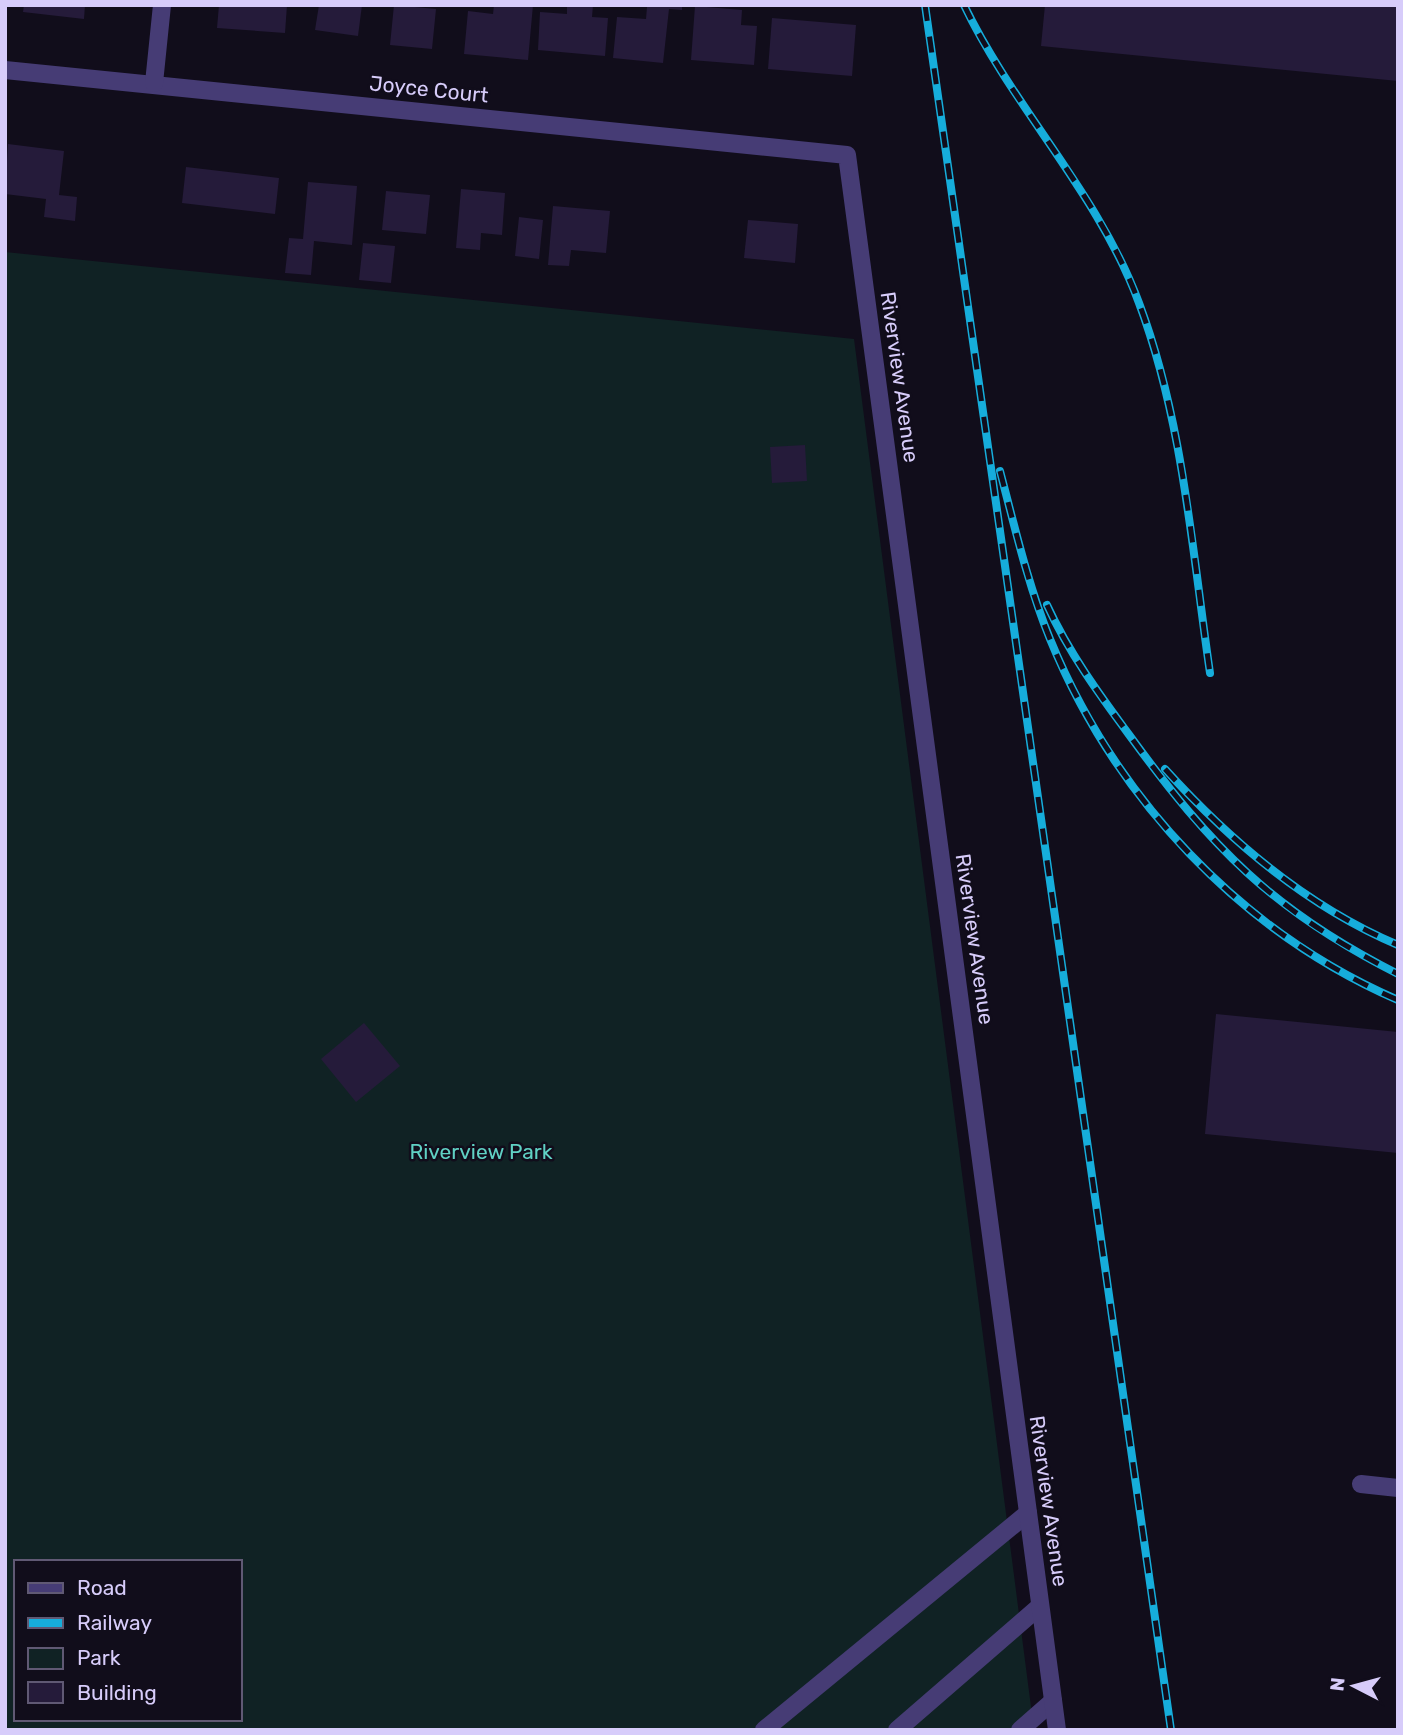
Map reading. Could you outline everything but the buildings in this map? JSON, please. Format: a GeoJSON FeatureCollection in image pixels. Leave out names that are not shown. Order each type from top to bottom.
{"type":"FeatureCollection","features":[{"type":"Feature","properties":{"kind":"street"},"geometry":{"type":"LineString","coordinates":[[154,83],[162,5]]}},
{"type":"Feature","properties":{"kind":"street","name":"Joyce Court"},"geometry":{"type":"LineString","coordinates":[[5,70],[847,155]]}},
{"type":"Feature","properties":{"kind":"street","name":"Riverview Avenue"},"geometry":{"type":"LineString","coordinates":[[847,155],[1056,1730]]}},
{"type":"Feature","properties":{"kind":"street"},"geometry":{"type":"LineString","coordinates":[[1361,1484],[1398,1488]]}},
{"type":"Feature","properties":{"kind":"street"},"geometry":{"type":"LineString","coordinates":[[764,1730],[1028,1513]]}},
{"type":"Feature","properties":{"kind":"street"},"geometry":{"type":"LineString","coordinates":[[897,1730],[1040,1606]]}},
{"type":"Feature","properties":{"kind":"street"},"geometry":{"type":"LineString","coordinates":[[1020,1730],[1053,1701]]}},
{"type":"Feature","properties":{"kind":"green space","name":"Riverview Park"},"geometry":{"type":"Polygon","coordinates":[[[5,252],[854,339],[1034,1730],[5,1730],[5,252]]]}},
{"type":"Feature","properties":{"kind":"railway"},"geometry":{"type":"LineString","coordinates":[[925,5],[1171,1730]]}},
{"type":"Feature","properties":{"kind":"railway"},"geometry":{"type":"LineString","coordinates":[[964,5],[1007,80],[1102,225],[1139,303],[1154,347],[1176,439],[1210,673]]}},
{"type":"Feature","properties":{"kind":"railway"},"geometry":{"type":"LineString","coordinates":[[1000,471],[1028,577],[1050,639],[1077,697],[1110,753],[1147,805],[1190,854],[1236,898],[1287,937],[1341,971],[1398,1000]]}},
{"type":"Feature","properties":{"kind":"railway"},"geometry":{"type":"LineString","coordinates":[[1047,605],[1075,656],[1107,705],[1160,776],[1217,843],[1248,873],[1315,926],[1398,974]]}},
{"type":"Feature","properties":{"kind":"railway"},"geometry":{"type":"LineString","coordinates":[[1165,769],[1216,822],[1272,870],[1333,912],[1398,945]]}}]}
